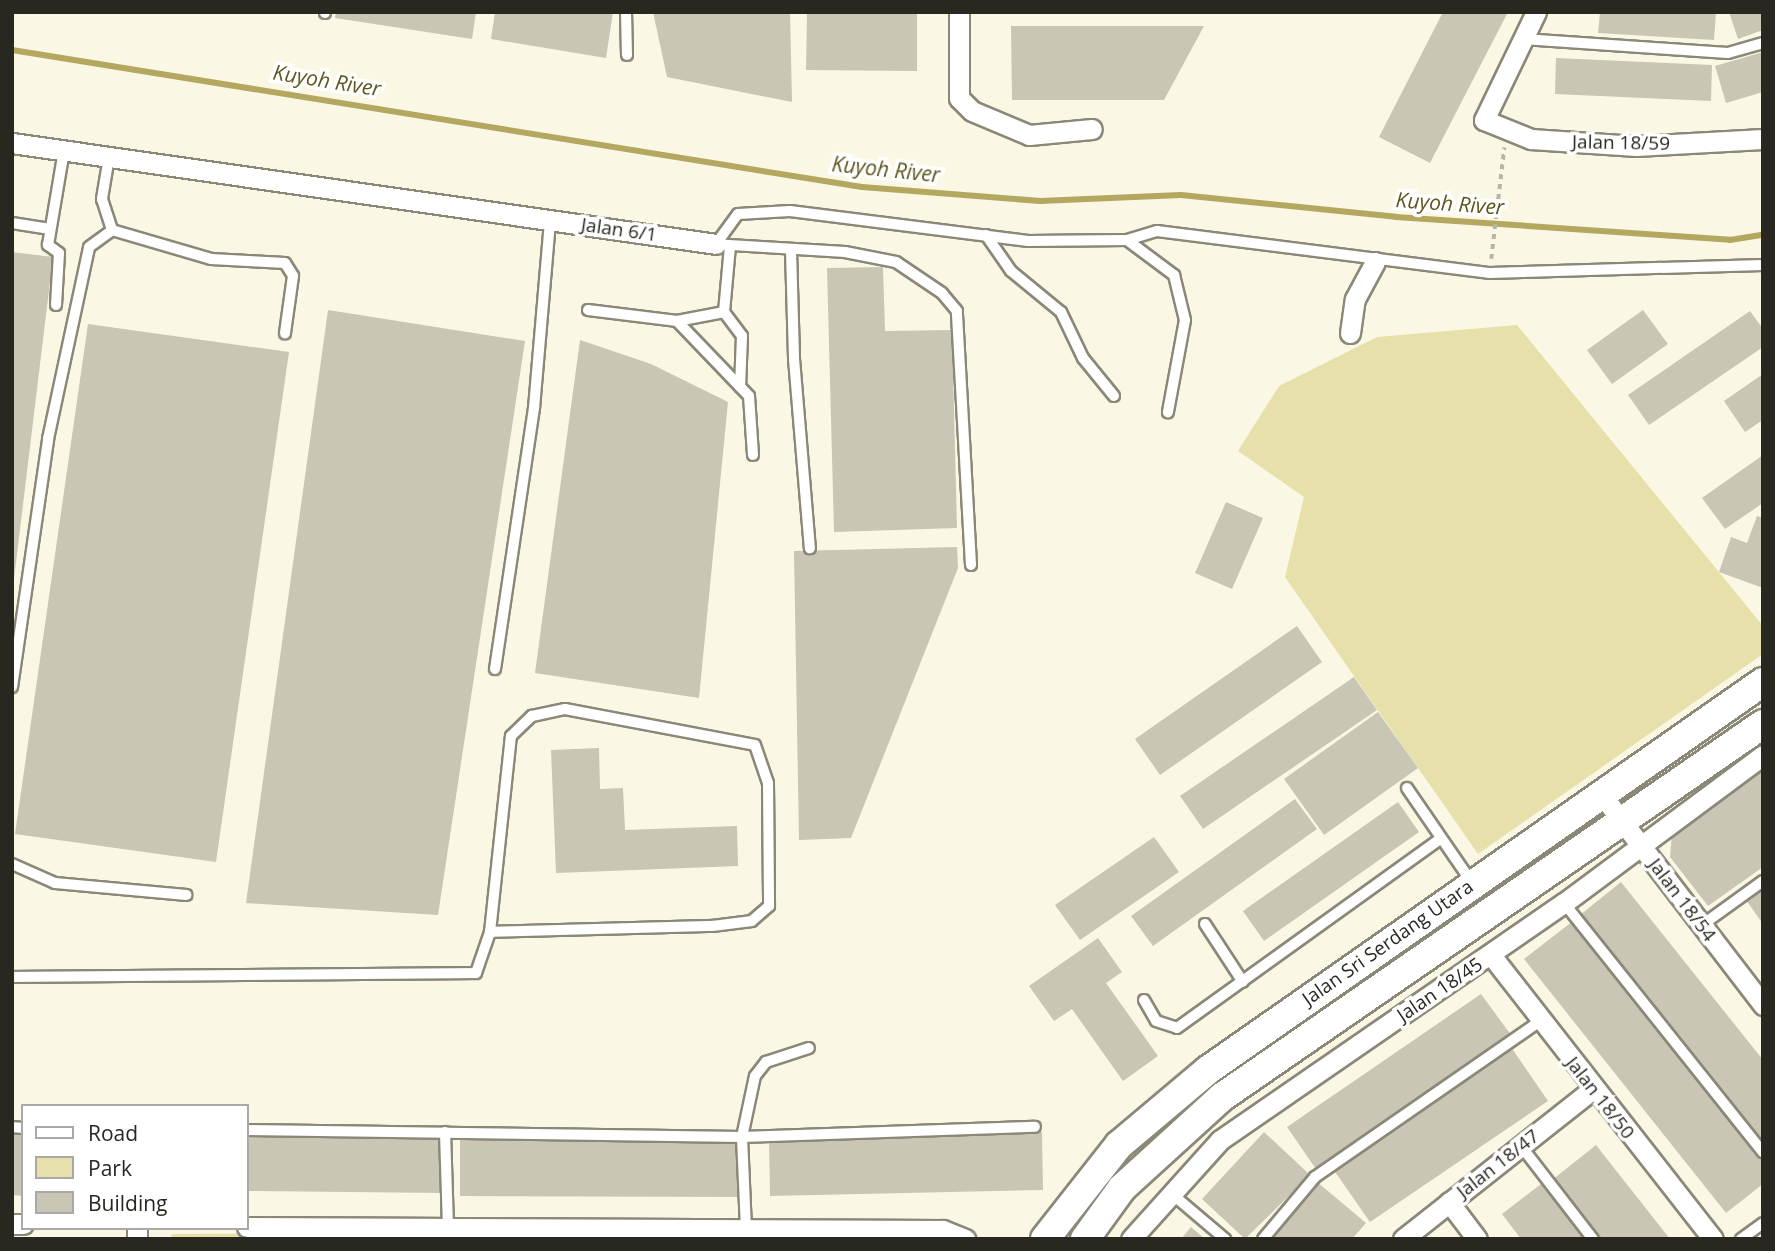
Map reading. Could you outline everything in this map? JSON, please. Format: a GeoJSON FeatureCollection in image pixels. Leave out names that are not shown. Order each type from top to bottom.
{"type":"FeatureCollection","features":[{"type":"Feature","properties":{"kind":"street"},"geometry":{"type":"LineString","coordinates":[[959,12],[959,98],[972,111],[1029,135],[1092,129]]}},
{"type":"Feature","properties":{"kind":"street"},"geometry":{"type":"LineString","coordinates":[[1523,39],[1536,12]]}},
{"type":"Feature","properties":{"kind":"street","name":"Jalan 18/59"},"geometry":{"type":"LineString","coordinates":[[1523,39],[1484,120],[1507,132],[1531,139],[1636,146],[1763,139]]}},
{"type":"Feature","properties":{"kind":"street","name":"Jalan 6/1"},"geometry":{"type":"LineString","coordinates":[[12,143],[723,245]]}},
{"type":"Feature","properties":{"kind":"street"},"geometry":{"type":"LineString","coordinates":[[1350,333],[1354,299],[1374,262]]}},
{"type":"Feature","properties":{"kind":"street","name":"Jalan Sri Serdang Utara"},"geometry":{"type":"LineString","coordinates":[[1045,1239],[1119,1145],[1208,1070],[1763,682]]}},
{"type":"Feature","properties":{"kind":"street","name":"Jalan Sri Serdang Utara"},"geometry":{"type":"LineString","coordinates":[[1085,1239],[1122,1188],[1222,1097],[1763,724]]}},
{"type":"Feature","properties":{"kind":"street","name":"Jalan 18/45"},"geometry":{"type":"LineString","coordinates":[[1131,1239],[1220,1140],[1491,955],[1763,755]]}},
{"type":"Feature","properties":{"kind":"street","name":"Jalan 18/54"},"geometry":{"type":"LineString","coordinates":[[1602,794],[1762,1001]]}},
{"type":"Feature","properties":{"kind":"street","name":"Jalan 18/50"},"geometry":{"type":"LineString","coordinates":[[1491,955],[1593,1089],[1713,1239]]}},
{"type":"Feature","properties":{"kind":"street","name":"Jalan 18/47"},"geometry":{"type":"LineString","coordinates":[[1403,1239],[1593,1089]]}},
{"type":"Feature","properties":{"kind":"street"},"geometry":{"type":"LineString","coordinates":[[1449,1202],[1477,1239]]}},
{"type":"Feature","properties":{"kind":"street"},"geometry":{"type":"LineString","coordinates":[[248,1227],[383,1234],[447,1226],[683,1234],[746,1229],[943,1230],[965,1239]]}},
{"type":"Feature","properties":{"kind":"lane"},"geometry":{"type":"LineString","coordinates":[[626,12],[628,55]]}},
{"type":"Feature","properties":{"kind":"lane"},"geometry":{"type":"LineString","coordinates":[[1523,39],[1715,53],[1763,43]]}},
{"type":"Feature","properties":{"kind":"lane"},"geometry":{"type":"LineString","coordinates":[[56,305],[59,253],[48,245],[64,150]]}},
{"type":"Feature","properties":{"kind":"lane"},"geometry":{"type":"LineString","coordinates":[[109,157],[102,200],[112,230]]}},
{"type":"Feature","properties":{"kind":"lane"},"geometry":{"type":"LineString","coordinates":[[740,387],[742,336],[723,312],[723,245],[738,214],[790,211],[986,236],[1127,240],[1157,231],[1252,239],[1374,262],[1490,273],[1763,265]]}},
{"type":"Feature","properties":{"kind":"lane"},"geometry":{"type":"LineString","coordinates":[[495,669],[534,408],[550,220]]}},
{"type":"Feature","properties":{"kind":"lane"},"geometry":{"type":"LineString","coordinates":[[12,223],[50,229]]}},
{"type":"Feature","properties":{"kind":"lane"},"geometry":{"type":"LineString","coordinates":[[112,230],[211,259],[285,263],[293,276],[285,332]]}},
{"type":"Feature","properties":{"kind":"lane"},"geometry":{"type":"LineString","coordinates":[[12,687],[48,439],[83,273],[89,247],[112,230]]}},
{"type":"Feature","properties":{"kind":"lane"},"geometry":{"type":"LineString","coordinates":[[986,236],[1011,271],[1061,312],[1083,358],[1114,396]]}},
{"type":"Feature","properties":{"kind":"lane"},"geometry":{"type":"LineString","coordinates":[[1127,240],[1174,275],[1185,320],[1168,412]]}},
{"type":"Feature","properties":{"kind":"lane","name":"Jalan 6/1"},"geometry":{"type":"LineString","coordinates":[[723,245],[845,252],[896,262],[942,293],[957,312],[971,565]]}},
{"type":"Feature","properties":{"kind":"lane"},"geometry":{"type":"LineString","coordinates":[[792,250],[794,359],[810,548]]}},
{"type":"Feature","properties":{"kind":"lane"},"geometry":{"type":"LineString","coordinates":[[587,310],[677,321],[723,312]]}},
{"type":"Feature","properties":{"kind":"lane"},"geometry":{"type":"LineString","coordinates":[[677,321],[750,396],[753,455]]}},
{"type":"Feature","properties":{"kind":"lane"},"geometry":{"type":"LineString","coordinates":[[12,977],[476,973],[490,932],[511,736],[532,716],[565,709],[755,745],[768,783],[769,906],[752,921],[490,932]]}},
{"type":"Feature","properties":{"kind":"lane"},"geometry":{"type":"LineString","coordinates":[[1407,788],[1473,884]]}},
{"type":"Feature","properties":{"kind":"lane"},"geometry":{"type":"LineString","coordinates":[[1144,1000],[1156,1021],[1177,1028],[1441,838]]}},
{"type":"Feature","properties":{"kind":"lane"},"geometry":{"type":"LineString","coordinates":[[12,864],[55,883],[186,895]]}},
{"type":"Feature","properties":{"kind":"lane"},"geometry":{"type":"LineString","coordinates":[[1702,925],[1763,881]]}},
{"type":"Feature","properties":{"kind":"lane"},"geometry":{"type":"LineString","coordinates":[[1564,903],[1763,1152]]}},
{"type":"Feature","properties":{"kind":"lane"},"geometry":{"type":"LineString","coordinates":[[1205,924],[1243,982]]}},
{"type":"Feature","properties":{"kind":"lane"},"geometry":{"type":"LineString","coordinates":[[1263,1239],[1315,1177],[1540,1021]]}},
{"type":"Feature","properties":{"kind":"lane"},"geometry":{"type":"LineString","coordinates":[[746,1229],[742,1137],[755,1076],[766,1062],[809,1048]]}},
{"type":"Feature","properties":{"kind":"lane"},"geometry":{"type":"LineString","coordinates":[[248,1130],[742,1137],[1035,1127]]}},
{"type":"Feature","properties":{"kind":"lane"},"geometry":{"type":"LineString","coordinates":[[445,1132],[447,1226]]}},
{"type":"Feature","properties":{"kind":"lane"},"geometry":{"type":"LineString","coordinates":[[1521,1146],[1593,1239]]}},
{"type":"Feature","properties":{"kind":"lane"},"geometry":{"type":"LineString","coordinates":[[1172,1194],[1225,1239]]}},
{"type":"Feature","properties":{"kind":"lane"},"geometry":{"type":"LineString","coordinates":[[1741,1239],[1763,1223]]}},
{"type":"Feature","properties":{"kind":"path"},"geometry":{"type":"LineString","coordinates":[[1490,273],[1507,132]]}},
{"type":"Feature","properties":{"kind":"green space"},"geometry":{"type":"Polygon","coordinates":[[[1517,325],[1763,626],[1763,654],[1478,854],[1285,577],[1304,497],[1238,451],[1279,386],[1377,337],[1517,325]]]}},
{"type":"Feature","properties":{"kind":"green space"},"geometry":{"type":"Polygon","coordinates":[[[356,1233],[363,1239],[170,1239],[172,1234],[356,1233]]]}},
{"type":"Feature","properties":{"kind":"building"},"geometry":{"type":"Polygon","coordinates":[[[336,12],[476,12],[472,39],[335,18],[336,12]]]}},
{"type":"Feature","properties":{"kind":"building"},"geometry":{"type":"Polygon","coordinates":[[[495,12],[613,12],[606,58],[491,39],[495,12]]]}},
{"type":"Feature","properties":{"kind":"building"},"geometry":{"type":"Polygon","coordinates":[[[653,12],[790,12],[792,102],[667,77],[653,12]]]}},
{"type":"Feature","properties":{"kind":"building"},"geometry":{"type":"Polygon","coordinates":[[[807,12],[917,12],[917,71],[806,70],[807,12]]]}},
{"type":"Feature","properties":{"kind":"building"},"geometry":{"type":"Polygon","coordinates":[[[1443,12],[1508,12],[1430,163],[1379,137],[1443,12]]]}},
{"type":"Feature","properties":{"kind":"building"},"geometry":{"type":"Polygon","coordinates":[[[1600,12],[1716,12],[1714,40],[1598,33],[1600,12]]]}},
{"type":"Feature","properties":{"kind":"building"},"geometry":{"type":"Polygon","coordinates":[[[1729,12],[1763,12],[1763,30],[1738,39],[1729,12]]]}},
{"type":"Feature","properties":{"kind":"building"},"geometry":{"type":"Polygon","coordinates":[[[1011,26],[1204,26],[1164,100],[1012,100],[1011,26]]]}},
{"type":"Feature","properties":{"kind":"building"},"geometry":{"type":"Polygon","coordinates":[[[1763,52],[1763,92],[1726,103],[1715,66],[1763,52]]]}},
{"type":"Feature","properties":{"kind":"building"},"geometry":{"type":"Polygon","coordinates":[[[1556,58],[1712,65],[1711,101],[1555,94],[1556,58]]]}},
{"type":"Feature","properties":{"kind":"building"},"geometry":{"type":"Polygon","coordinates":[[[12,252],[53,257],[14,579],[12,579],[12,252]]]}},
{"type":"Feature","properties":{"kind":"building"},"geometry":{"type":"Polygon","coordinates":[[[883,267],[885,331],[952,330],[957,528],[834,532],[827,268],[883,267]]]}},
{"type":"Feature","properties":{"kind":"building"},"geometry":{"type":"Polygon","coordinates":[[[328,310],[525,341],[438,915],[246,903],[328,310]]]}},
{"type":"Feature","properties":{"kind":"building"},"geometry":{"type":"Polygon","coordinates":[[[1643,310],[1668,344],[1612,384],[1587,350],[1643,310]]]}},
{"type":"Feature","properties":{"kind":"building"},"geometry":{"type":"Polygon","coordinates":[[[1750,311],[1763,329],[1763,347],[1649,425],[1628,395],[1750,311]]]}},
{"type":"Feature","properties":{"kind":"building"},"geometry":{"type":"Polygon","coordinates":[[[88,324],[289,352],[216,862],[15,834],[88,324]]]}},
{"type":"Feature","properties":{"kind":"building"},"geometry":{"type":"Polygon","coordinates":[[[580,340],[651,364],[728,402],[699,698],[535,673],[580,340]]]}},
{"type":"Feature","properties":{"kind":"building"},"geometry":{"type":"Polygon","coordinates":[[[1763,374],[1763,420],[1745,432],[1724,401],[1763,374]]]}},
{"type":"Feature","properties":{"kind":"building"},"geometry":{"type":"Polygon","coordinates":[[[1763,455],[1763,503],[1725,529],[1702,498],[1763,455]]]}},
{"type":"Feature","properties":{"kind":"building"},"geometry":{"type":"Polygon","coordinates":[[[1226,502],[1263,518],[1232,589],[1195,573],[1226,502]]]}},
{"type":"Feature","properties":{"kind":"building"},"geometry":{"type":"Polygon","coordinates":[[[1757,516],[1763,518],[1763,588],[1719,572],[1731,537],[1747,543],[1757,516]]]}},
{"type":"Feature","properties":{"kind":"building"},"geometry":{"type":"Polygon","coordinates":[[[957,547],[958,568],[851,838],[799,840],[794,551],[957,547]]]}},
{"type":"Feature","properties":{"kind":"building"},"geometry":{"type":"Polygon","coordinates":[[[1297,626],[1322,662],[1160,775],[1135,739],[1297,626]]]}},
{"type":"Feature","properties":{"kind":"building"},"geometry":{"type":"Polygon","coordinates":[[[1354,677],[1377,710],[1203,829],[1180,796],[1354,677]]]}},
{"type":"Feature","properties":{"kind":"building"},"geometry":{"type":"Polygon","coordinates":[[[1378,712],[1418,768],[1324,835],[1284,779],[1378,712]]]}},
{"type":"Feature","properties":{"kind":"building"},"geometry":{"type":"Polygon","coordinates":[[[599,748],[600,789],[623,788],[625,830],[737,826],[738,866],[556,873],[551,750],[599,748]]]}},
{"type":"Feature","properties":{"kind":"building"},"geometry":{"type":"Polygon","coordinates":[[[1763,770],[1763,867],[1708,906],[1670,857],[1672,833],[1763,770]]]}},
{"type":"Feature","properties":{"kind":"building"},"geometry":{"type":"Polygon","coordinates":[[[1295,799],[1317,829],[1153,946],[1131,916],[1295,799]]]}},
{"type":"Feature","properties":{"kind":"building"},"geometry":{"type":"Polygon","coordinates":[[[1398,802],[1419,832],[1264,941],[1243,911],[1398,802]]]}},
{"type":"Feature","properties":{"kind":"building"},"geometry":{"type":"Polygon","coordinates":[[[1154,837],[1179,872],[1080,940],[1055,905],[1154,837]]]}},
{"type":"Feature","properties":{"kind":"building"},"geometry":{"type":"Polygon","coordinates":[[[1621,882],[1763,1060],[1763,1145],[1580,915],[1621,882]]]}},
{"type":"Feature","properties":{"kind":"building"},"geometry":{"type":"Polygon","coordinates":[[[1763,888],[1763,924],[1746,900],[1763,888]]]}},
{"type":"Feature","properties":{"kind":"building"},"geometry":{"type":"Polygon","coordinates":[[[1573,921],[1763,1160],[1763,1184],[1726,1213],[1524,959],[1573,921]]]}},
{"type":"Feature","properties":{"kind":"building"},"geometry":{"type":"Polygon","coordinates":[[[1098,938],[1122,972],[1106,983],[1158,1056],[1123,1081],[1072,1009],[1054,1021],[1029,986],[1098,938]]]}},
{"type":"Feature","properties":{"kind":"building"},"geometry":{"type":"Polygon","coordinates":[[[1481,994],[1511,1035],[1316,1169],[1287,1127],[1481,994]]]}},
{"type":"Feature","properties":{"kind":"building"},"geometry":{"type":"Polygon","coordinates":[[[1511,1047],[1548,1101],[1370,1222],[1333,1169],[1511,1047]]]}},
{"type":"Feature","properties":{"kind":"building"},"geometry":{"type":"Polygon","coordinates":[[[12,1131],[21,1131],[21,1196],[12,1195],[12,1131]]]}},
{"type":"Feature","properties":{"kind":"building"},"geometry":{"type":"Polygon","coordinates":[[[460,1131],[748,1133],[747,1197],[460,1196],[460,1131]]]}},
{"type":"Feature","properties":{"kind":"building"},"geometry":{"type":"Polygon","coordinates":[[[1042,1132],[1043,1190],[770,1196],[769,1138],[1042,1132]]]}},
{"type":"Feature","properties":{"kind":"building"},"geometry":{"type":"Polygon","coordinates":[[[1264,1132],[1310,1175],[1245,1239],[1202,1199],[1264,1132]]]}},
{"type":"Feature","properties":{"kind":"building"},"geometry":{"type":"Polygon","coordinates":[[[248,1133],[443,1135],[442,1193],[248,1191],[248,1133]]]}},
{"type":"Feature","properties":{"kind":"building"},"geometry":{"type":"Polygon","coordinates":[[[1596,1145],[1670,1239],[1598,1239],[1552,1180],[1596,1145]]]}},
{"type":"Feature","properties":{"kind":"building"},"geometry":{"type":"Polygon","coordinates":[[[1316,1181],[1366,1223],[1352,1239],[1266,1239],[1316,1181]]]}},
{"type":"Feature","properties":{"kind":"building"},"geometry":{"type":"Polygon","coordinates":[[[1545,1181],[1589,1239],[1521,1239],[1502,1214],[1545,1181]]]}},
{"type":"Feature","properties":{"kind":"building"},"geometry":{"type":"Polygon","coordinates":[[[1191,1227],[1205,1239],[1181,1239],[1191,1227]]]}},
{"type":"Feature","properties":{"kind":"waterway","name":"Kuyoh River"},"geometry":{"type":"LineString","coordinates":[[12,50],[862,187],[1040,201],[1181,195],[1396,217],[1730,240],[1763,235]]}}]}
